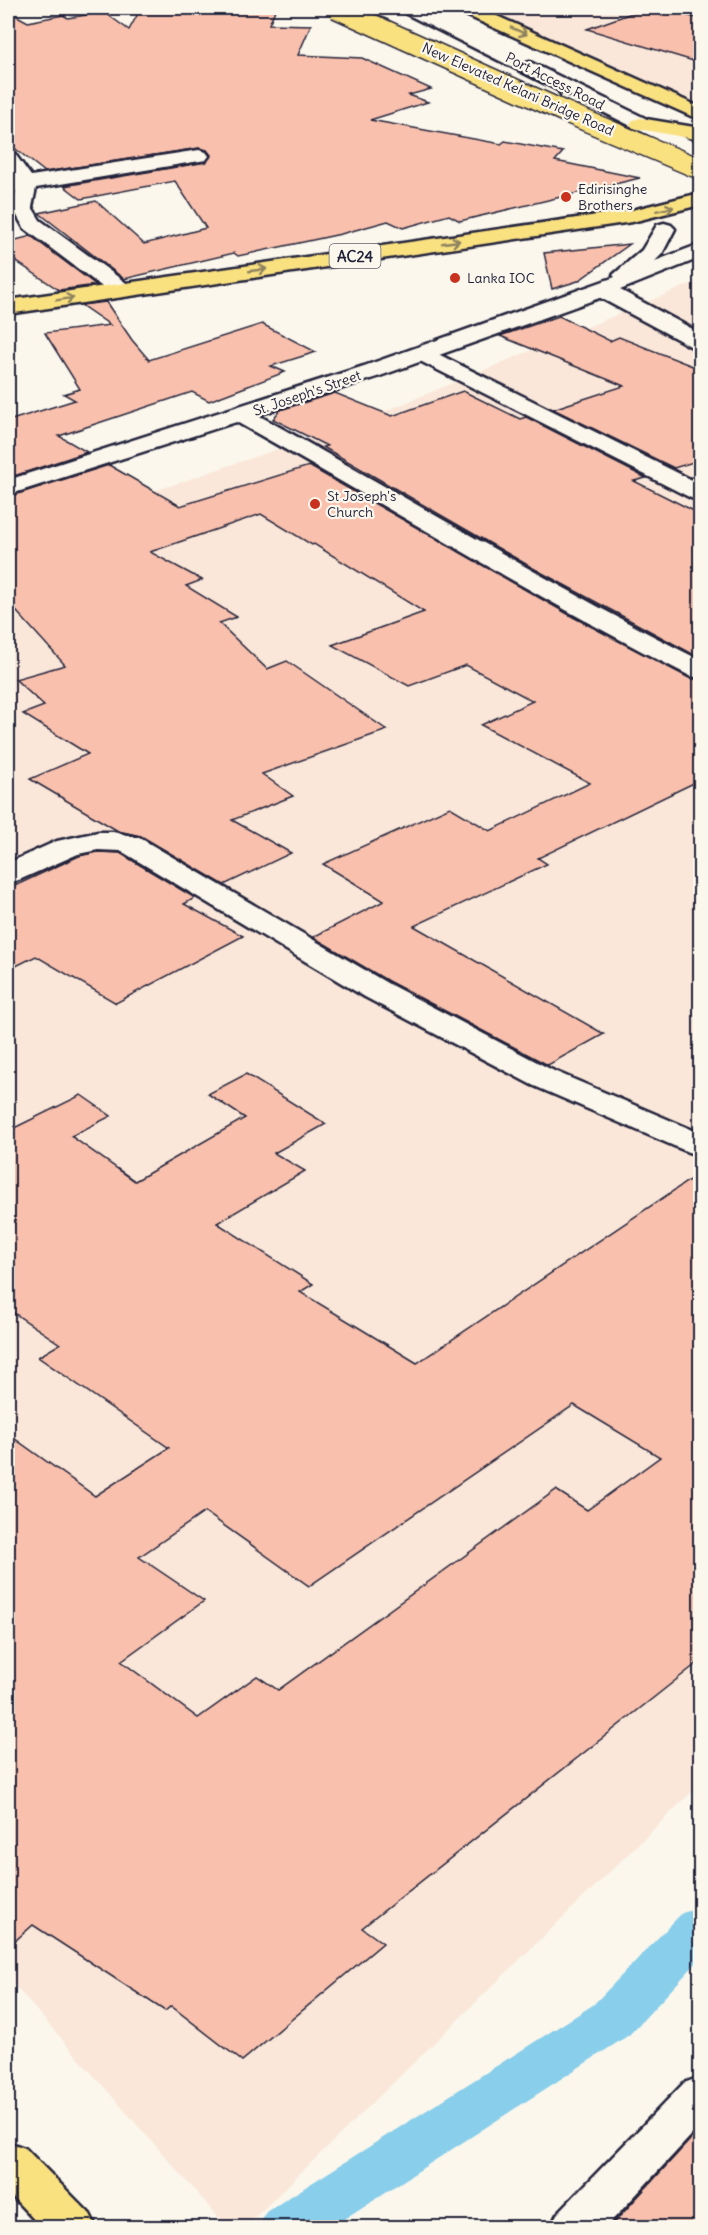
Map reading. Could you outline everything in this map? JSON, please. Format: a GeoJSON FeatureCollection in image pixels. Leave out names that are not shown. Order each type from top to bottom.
{"type":"FeatureCollection","features":[{"type":"Feature","properties":{"kind":"main road","name":"New Elevated Kelani Bridge Road"},"geometry":{"type":"LineString","coordinates":[[336,8],[700,171]]}},
{"type":"Feature","properties":{"kind":"main road"},"geometry":{"type":"LineString","coordinates":[[465,8],[700,114]]}},
{"type":"Feature","properties":{"kind":"main road"},"geometry":{"type":"LineString","coordinates":[[640,124],[700,134]]}},
{"type":"Feature","properties":{"kind":"main road","name":"AC24"},"geometry":{"type":"LineString","coordinates":[[8,308],[598,221],[674,207],[700,199]]}},
{"type":"Feature","properties":{"kind":"main road","name":"AC24"},"geometry":{"type":"LineString","coordinates":[[8,327],[688,224]]}},
{"type":"Feature","properties":{"kind":"main road"},"geometry":{"type":"LineString","coordinates":[[8,2162],[73,2228]]}},
{"type":"Feature","properties":{"kind":"street","name":"Port Access Road"},"geometry":{"type":"LineString","coordinates":[[376,8],[700,171]]}},
{"type":"Feature","properties":{"kind":"street","name":"Port Access Road"},"geometry":{"type":"LineString","coordinates":[[411,8],[700,153]]}},
{"type":"Feature","properties":{"kind":"street"},"geometry":{"type":"LineString","coordinates":[[17,185],[199,156]]}},
{"type":"Feature","properties":{"kind":"street"},"geometry":{"type":"LineString","coordinates":[[8,158],[17,185],[28,191],[22,207],[31,224],[121,290]]}},
{"type":"Feature","properties":{"kind":"street","name":"St. Joseph's Street"},"geometry":{"type":"LineString","coordinates":[[603,290],[651,254],[664,229]]}},
{"type":"Feature","properties":{"kind":"street","name":"St. Joseph's Street"},"geometry":{"type":"LineString","coordinates":[[8,488],[241,415],[424,354],[603,290],[700,250]]}},
{"type":"Feature","properties":{"kind":"street"},"geometry":{"type":"LineString","coordinates":[[603,290],[700,342]]}},
{"type":"Feature","properties":{"kind":"street"},"geometry":{"type":"LineString","coordinates":[[424,354],[700,493]]}},
{"type":"Feature","properties":{"kind":"street"},"geometry":{"type":"LineString","coordinates":[[241,415],[377,490],[612,626],[700,670]]}},
{"type":"Feature","properties":{"kind":"street"},"geometry":{"type":"LineString","coordinates":[[15,863],[85,841],[108,839],[130,844],[376,990],[543,1078],[700,1145]]}},
{"type":"Feature","properties":{"kind":"street"},"geometry":{"type":"LineString","coordinates":[[574,2228],[700,2096]]}},
{"type":"Feature","properties":{"kind":"shaded area"},"geometry":{"type":"Polygon","coordinates":[[[470,8],[700,8],[700,119],[499,27],[470,8]]]}},
{"type":"Feature","properties":{"kind":"shaded area"},"geometry":{"type":"Polygon","coordinates":[[[700,280],[700,1784],[245,2227],[227,2227],[8,1978],[8,541],[369,418],[700,280]]]}},
{"type":"Feature","properties":{"kind":"building"},"geometry":{"type":"Polygon","coordinates":[[[141,8],[276,8],[269,24],[311,25],[298,55],[362,58],[431,89],[409,95],[428,102],[370,120],[501,144],[505,141],[563,152],[555,161],[640,178],[460,221],[449,215],[403,228],[388,221],[341,234],[238,256],[234,253],[124,279],[39,213],[96,201],[144,244],[206,228],[175,181],[81,199],[64,186],[206,162],[211,155],[207,150],[199,148],[45,172],[8,143],[8,11],[28,22],[63,15],[68,18],[104,12],[129,30],[141,8]]]}},
{"type":"Feature","properties":{"kind":"building"},"geometry":{"type":"Polygon","coordinates":[[[646,8],[661,8],[700,19],[700,63],[587,29],[646,8]]]}},
{"type":"Feature","properties":{"kind":"building"},"geometry":{"type":"Polygon","coordinates":[[[31,236],[96,285],[59,290],[8,256],[8,242],[31,236]]]}},
{"type":"Feature","properties":{"kind":"building"},"geometry":{"type":"Polygon","coordinates":[[[630,244],[578,281],[552,289],[544,253],[630,244]]]}},
{"type":"Feature","properties":{"kind":"building"},"geometry":{"type":"Polygon","coordinates":[[[106,302],[149,360],[262,324],[316,352],[271,366],[285,372],[209,401],[192,392],[59,436],[87,452],[8,478],[8,421],[75,400],[64,394],[80,389],[45,333],[110,325],[81,305],[106,302]]]}},
{"type":"Feature","properties":{"kind":"building"},"geometry":{"type":"Polygon","coordinates":[[[559,316],[610,341],[619,337],[700,369],[700,460],[674,468],[553,409],[624,386],[500,336],[559,316]]]}},
{"type":"Feature","properties":{"kind":"building"},"geometry":{"type":"Polygon","coordinates":[[[463,391],[520,419],[526,417],[646,478],[634,481],[700,514],[700,658],[531,567],[323,447],[327,446],[273,419],[280,410],[335,393],[392,416],[463,391]]]}},
{"type":"Feature","properties":{"kind":"building"},"geometry":{"type":"Polygon","coordinates":[[[109,465],[180,506],[309,466],[573,617],[689,678],[700,680],[700,780],[538,858],[547,864],[414,926],[604,1034],[548,1065],[388,981],[313,937],[384,901],[323,864],[450,807],[490,831],[590,783],[481,725],[533,701],[466,665],[409,686],[332,645],[424,612],[261,514],[150,552],[202,580],[186,586],[237,617],[219,623],[267,669],[287,661],[387,730],[262,774],[293,796],[232,820],[291,853],[224,885],[141,836],[118,831],[30,779],[88,754],[23,714],[44,706],[15,679],[65,665],[8,602],[8,497],[109,465]]]}},
{"type":"Feature","properties":{"kind":"building"},"geometry":{"type":"Polygon","coordinates":[[[98,852],[120,853],[195,898],[184,904],[243,936],[116,1003],[36,956],[8,970],[8,889],[79,856],[98,852]]]}},
{"type":"Feature","properties":{"kind":"building"},"geometry":{"type":"Polygon","coordinates":[[[246,1074],[326,1124],[274,1153],[305,1171],[217,1223],[313,1284],[300,1292],[417,1363],[700,1173],[700,1661],[362,1928],[383,1943],[242,2061],[171,2006],[165,2011],[33,1925],[8,1947],[8,1434],[95,1496],[169,1448],[38,1357],[60,1344],[8,1309],[8,1131],[81,1095],[111,1116],[71,1136],[135,1181],[245,1118],[208,1094],[246,1074]],[[574,1405],[309,1586],[205,1512],[139,1557],[204,1601],[121,1661],[198,1718],[257,1676],[278,1690],[556,1490],[587,1510],[660,1457],[574,1405]]]}},
{"type":"Feature","properties":{"kind":"building"},"geometry":{"type":"Polygon","coordinates":[[[700,2129],[700,2228],[609,2228],[700,2129]]]}},
{"type":"Feature","properties":{"kind":"waterway"},"geometry":{"type":"LineString","coordinates":[[285,2228],[611,2020],[700,1927]]}},
{"type":"Feature","properties":{"kind":"place","name":"Edirisinghe Brothers"},"geometry":{"type":"Point","coordinates":[566,197]}},
{"type":"Feature","properties":{"kind":"place","name":"Lanka IOC"},"geometry":{"type":"Point","coordinates":[455,278]}},
{"type":"Feature","properties":{"kind":"place","name":"St Joseph's Church"},"geometry":{"type":"Point","coordinates":[315,504]}}]}
